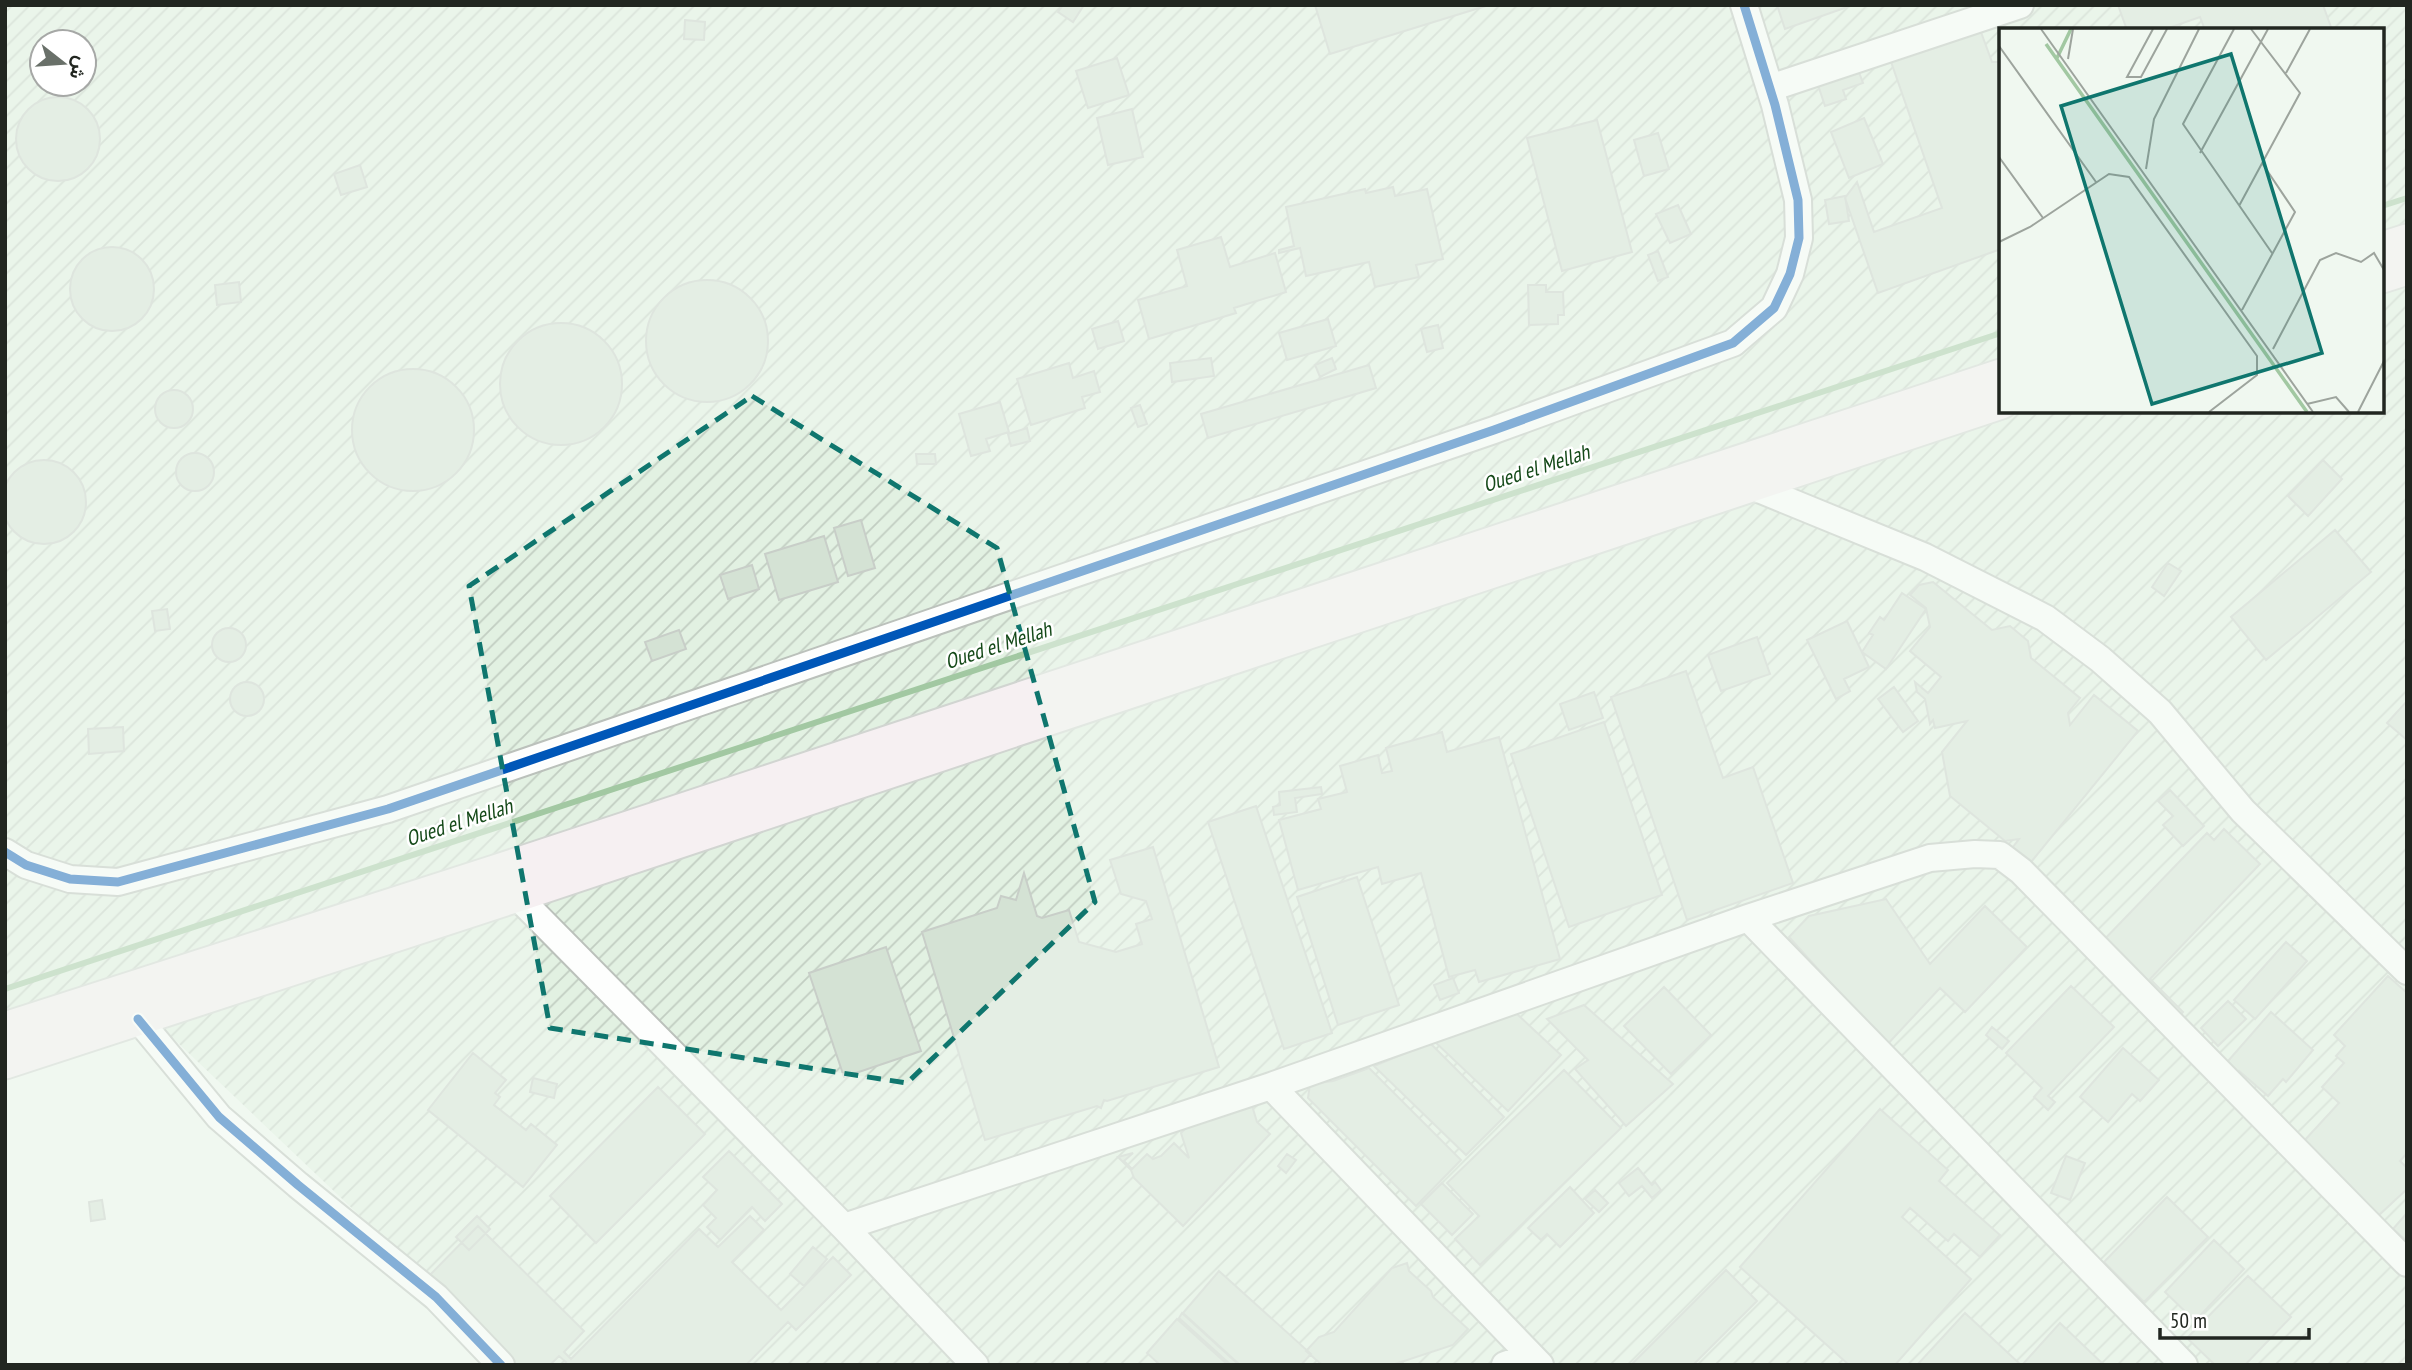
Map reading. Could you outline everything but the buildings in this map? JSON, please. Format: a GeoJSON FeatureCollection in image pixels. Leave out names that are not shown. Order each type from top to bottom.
{"type":"FeatureCollection","features":[{"type":"Feature","properties":{"kind":"main road"},"geometry":{"type":"LineString","coordinates":[[2384,248],[2407,241]]}},
{"type":"Feature","properties":{"kind":"main road"},"geometry":{"type":"LineString","coordinates":[[2384,275],[2407,268]]}},
{"type":"Feature","properties":{"kind":"main road"},"geometry":{"type":"LineString","coordinates":[[5,1062],[138,1019],[505,884],[1999,377]]}},
{"type":"Feature","properties":{"kind":"main road"},"geometry":{"type":"LineString","coordinates":[[5,1029],[505,884],[1999,403]]}},
{"type":"Feature","properties":{"kind":"street"},"geometry":{"type":"LineString","coordinates":[[5,852],[26,864],[70,879],[118,882],[387,810],[1494,430],[1733,343],[1774,308],[1790,274],[1798,238],[1798,200],[1770,88],[1744,5]]}},
{"type":"Feature","properties":{"kind":"street"},"geometry":{"type":"LineString","coordinates":[[1770,88],[2020,5]]}},
{"type":"Feature","properties":{"kind":"street"},"geometry":{"type":"LineString","coordinates":[[1749,485],[1925,557],[2045,618],[2100,659],[2160,712],[2244,811],[2407,971]]}},
{"type":"Feature","properties":{"kind":"street"},"geometry":{"type":"LineString","coordinates":[[844,1227],[1271,1086],[1748,918],[1930,858],[1975,853],[2000,855],[2021,871],[2407,1263]]}},
{"type":"Feature","properties":{"kind":"street"},"geometry":{"type":"LineString","coordinates":[[505,884],[844,1227],[975,1365]]}},
{"type":"Feature","properties":{"kind":"street"},"geometry":{"type":"LineString","coordinates":[[1748,918],[2184,1365]]}},
{"type":"Feature","properties":{"kind":"street"},"geometry":{"type":"LineString","coordinates":[[138,1019],[219,1118],[436,1297],[502,1365]]}},
{"type":"Feature","properties":{"kind":"street"},"geometry":{"type":"LineString","coordinates":[[1271,1086],[1536,1360]]}},
{"type":"Feature","properties":{"kind":"street"},"geometry":{"type":"LineString","coordinates":[[1505,1365],[1536,1360]]}},
{"type":"Feature","properties":{"kind":"highlighted area"},"geometry":{"type":"Polygon","coordinates":[[[752,396],[997,548],[1095,902],[907,1083],[550,1028],[469,586],[752,396]]]}},
{"type":"Feature","properties":{"kind":"shaded area"},"geometry":{"type":"Polygon","coordinates":[[[5,5],[2407,5],[2407,1365],[517,1365],[158,1024],[5,1079],[5,5]]]}},
{"type":"Feature","properties":{"kind":"waterway","name":"Oued el Mellah"},"geometry":{"type":"LineString","coordinates":[[2384,205],[2407,198]]}},
{"type":"Feature","properties":{"kind":"waterway","name":"Oued el Mellah"},"geometry":{"type":"LineString","coordinates":[[5,989],[1999,334]]}},
{"type":"Feature","properties":{"kind":"cycle path"},"geometry":{"type":"LineString","coordinates":[[5,852],[26,865],[70,879],[118,882],[388,809],[1494,430],[1733,343],[1774,308],[1790,274],[1799,238],[1798,200],[1775,105],[1744,5]]}},
{"type":"Feature","properties":{"kind":"cycle path"},"geometry":{"type":"LineString","coordinates":[[138,1019],[219,1117],[436,1297],[501,1365]]}}]}
